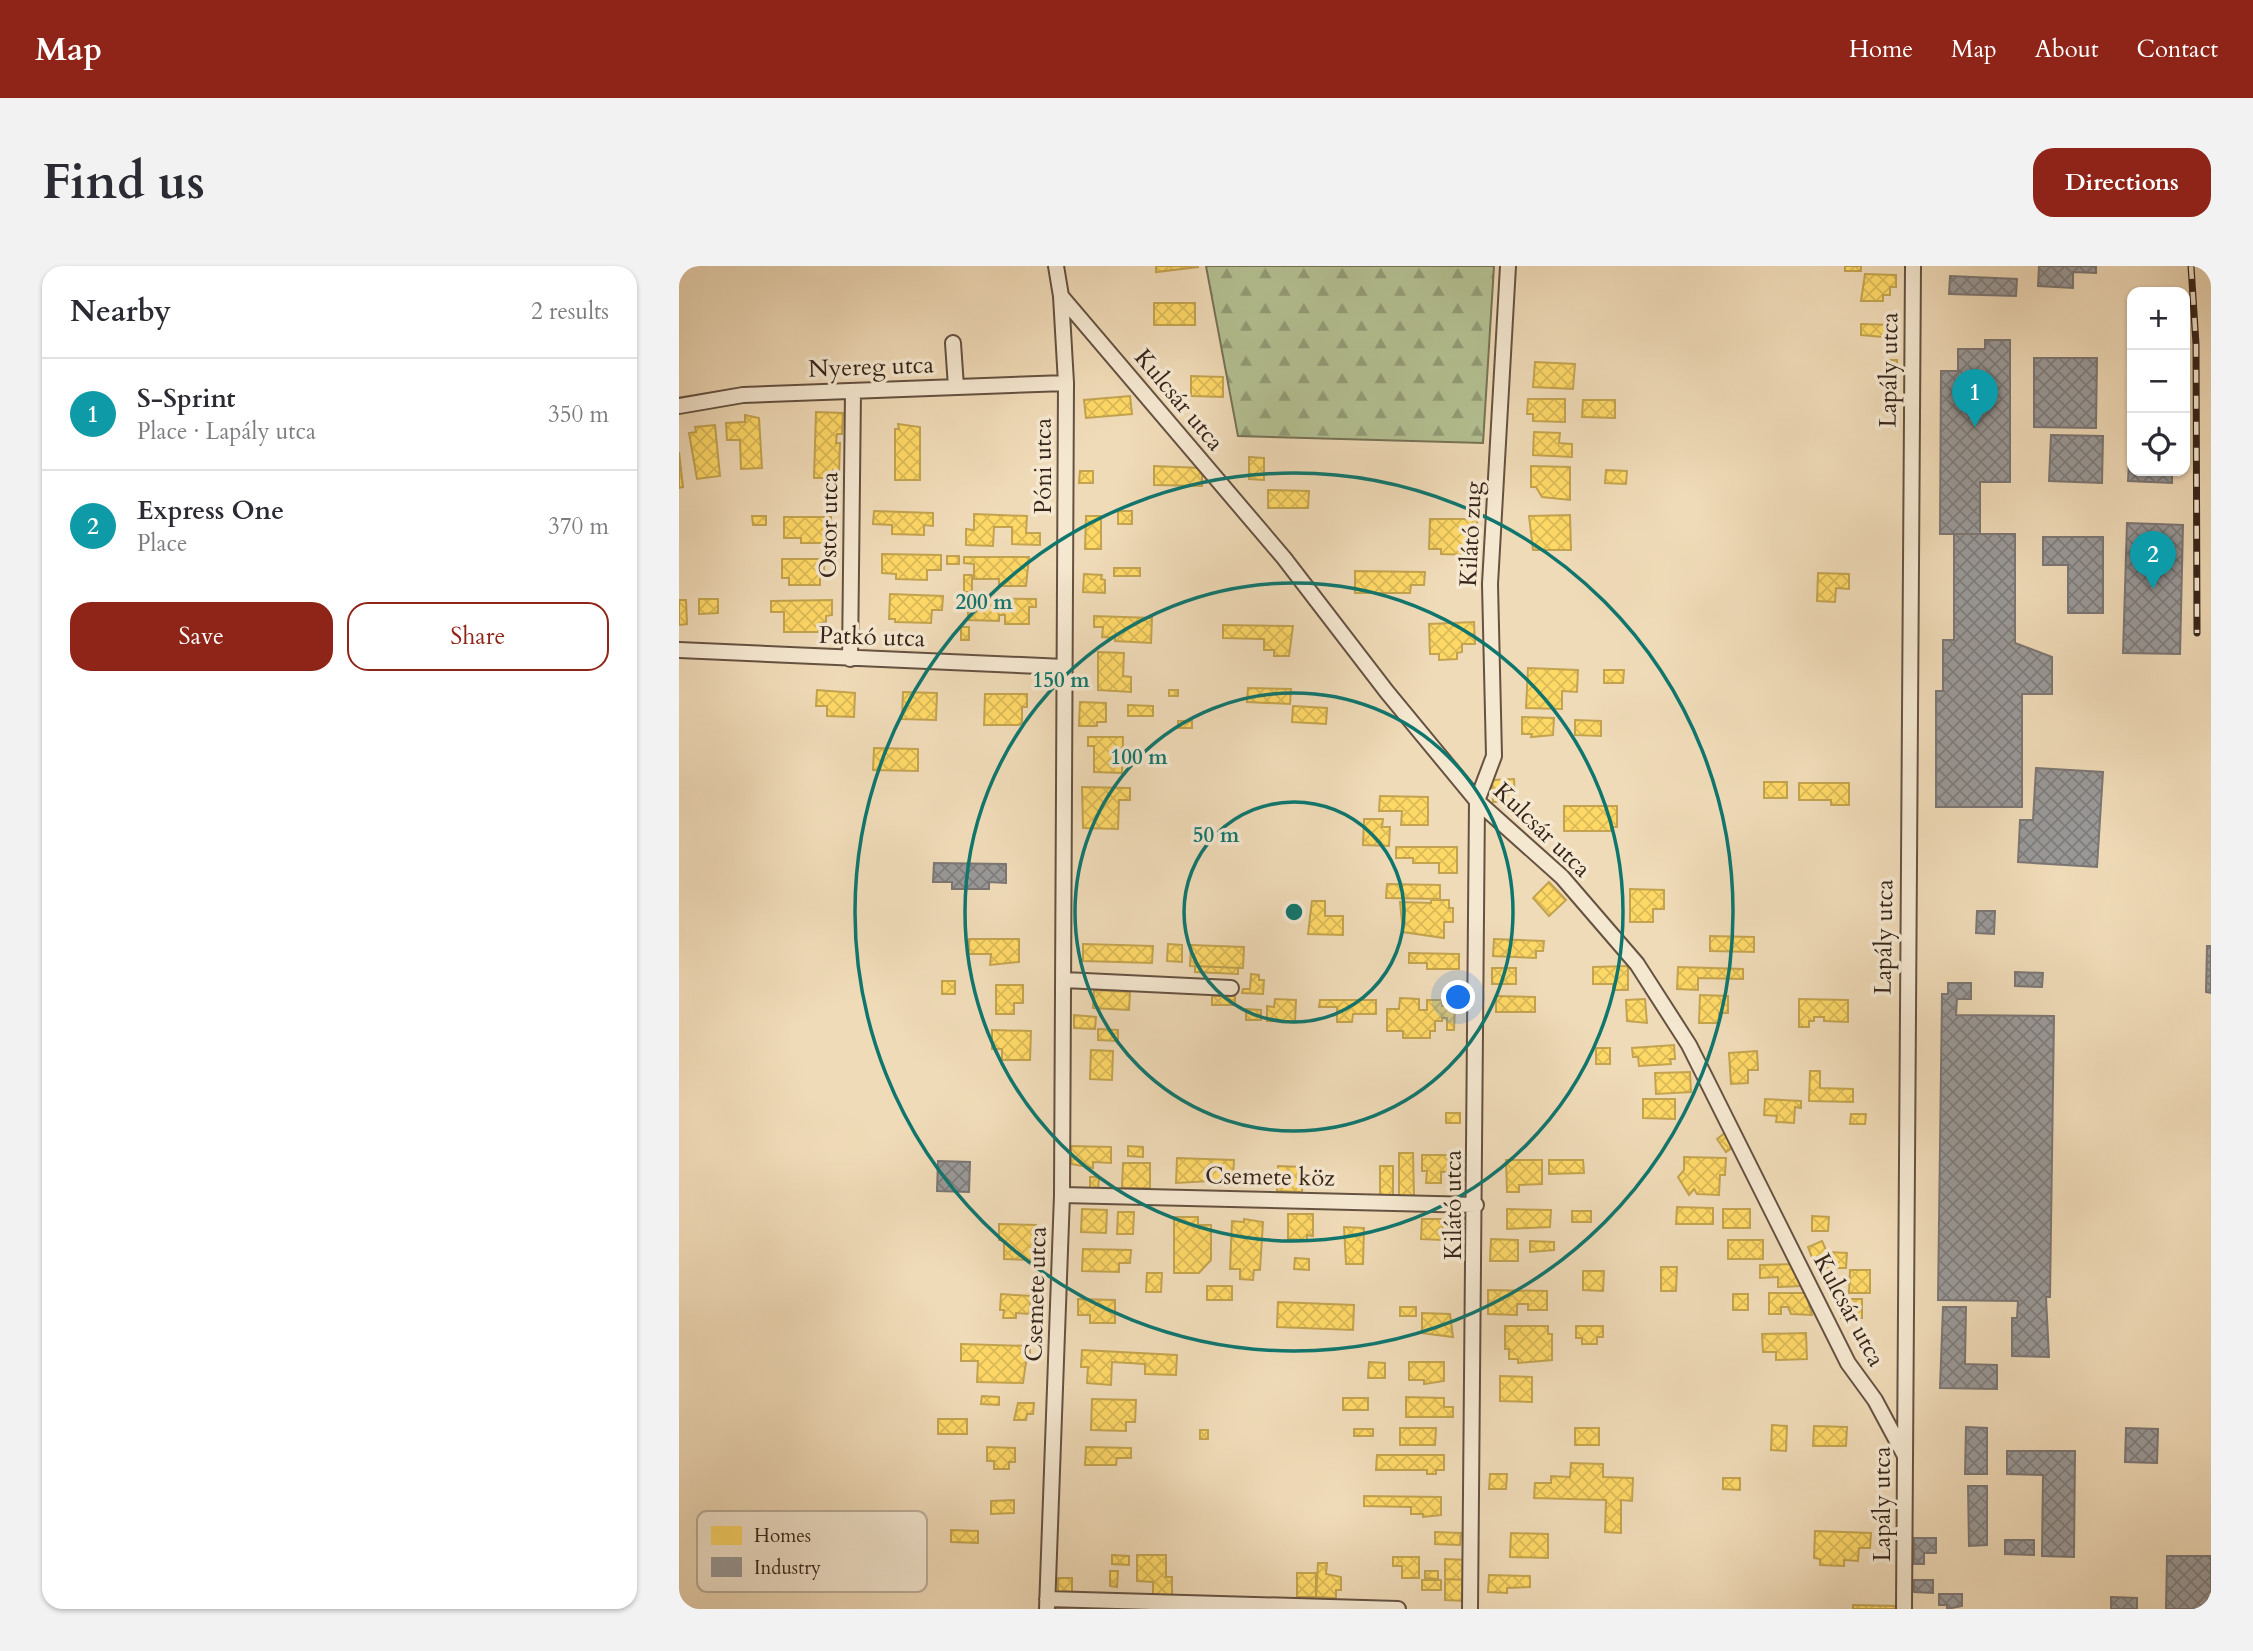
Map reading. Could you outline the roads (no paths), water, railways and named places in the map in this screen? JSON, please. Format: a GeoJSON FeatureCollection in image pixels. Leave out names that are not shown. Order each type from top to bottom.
{"type":"FeatureCollection","features":[{"type":"Feature","properties":{"kind":"street","name":"Póni utca"},"geometry":{"type":"LineString","coordinates":[[1056,266],[1061,296],[1066,383],[1064,667]]}},
{"type":"Feature","properties":{"kind":"street","name":"Kilátó zug"},"geometry":{"type":"LineString","coordinates":[[1477,801],[1494,756],[1490,584],[1508,266]]}},
{"type":"Feature","properties":{"kind":"street","name":"Lapály utca"},"geometry":{"type":"LineString","coordinates":[[1904,1609],[1913,266]]}},
{"type":"Feature","properties":{"kind":"street","name":"Kulcsár utca"},"geometry":{"type":"LineString","coordinates":[[1061,296],[1285,558],[1387,692],[1477,801],[1562,877],[1637,964],[1689,1045],[1848,1363],[1875,1400],[1905,1455]]}},
{"type":"Feature","properties":{"kind":"street"},"geometry":{"type":"LineString","coordinates":[[953,343],[956,387]]}},
{"type":"Feature","properties":{"kind":"street","name":"Nyereg utca"},"geometry":{"type":"LineString","coordinates":[[679,407],[743,395],[1066,383]]}},
{"type":"Feature","properties":{"kind":"street","name":"Ostor utca"},"geometry":{"type":"LineString","coordinates":[[850,659],[853,391]]}},
{"type":"Feature","properties":{"kind":"street","name":"Patkó utca"},"geometry":{"type":"LineString","coordinates":[[679,650],[1064,667]]}},
{"type":"Feature","properties":{"kind":"street","name":"Csemete utca"},"geometry":{"type":"LineString","coordinates":[[1047,1604],[1062,1195],[1064,667]]}},
{"type":"Feature","properties":{"kind":"street","name":"Kilátó utca"},"geometry":{"type":"LineString","coordinates":[[1471,1609],[1477,801]]}},
{"type":"Feature","properties":{"kind":"street"},"geometry":{"type":"LineString","coordinates":[[1064,980],[1231,988]]}},
{"type":"Feature","properties":{"kind":"street","name":"Csemete köz"},"geometry":{"type":"LineString","coordinates":[[1062,1195],[1476,1205]]}},
{"type":"Feature","properties":{"kind":"street"},"geometry":{"type":"LineString","coordinates":[[1047,1604],[1398,1609]]}},
{"type":"Feature","properties":{"kind":"railway"},"geometry":{"type":"LineString","coordinates":[[2191,266],[2196,344],[2197,633]]}},
{"type":"Feature","properties":{"kind":"place","name":"S-Sprint"},"geometry":{"type":"Point","coordinates":[1975,427]}},
{"type":"Feature","properties":{"kind":"place","name":"Express One"},"geometry":{"type":"Point","coordinates":[2153,589]}}]}
